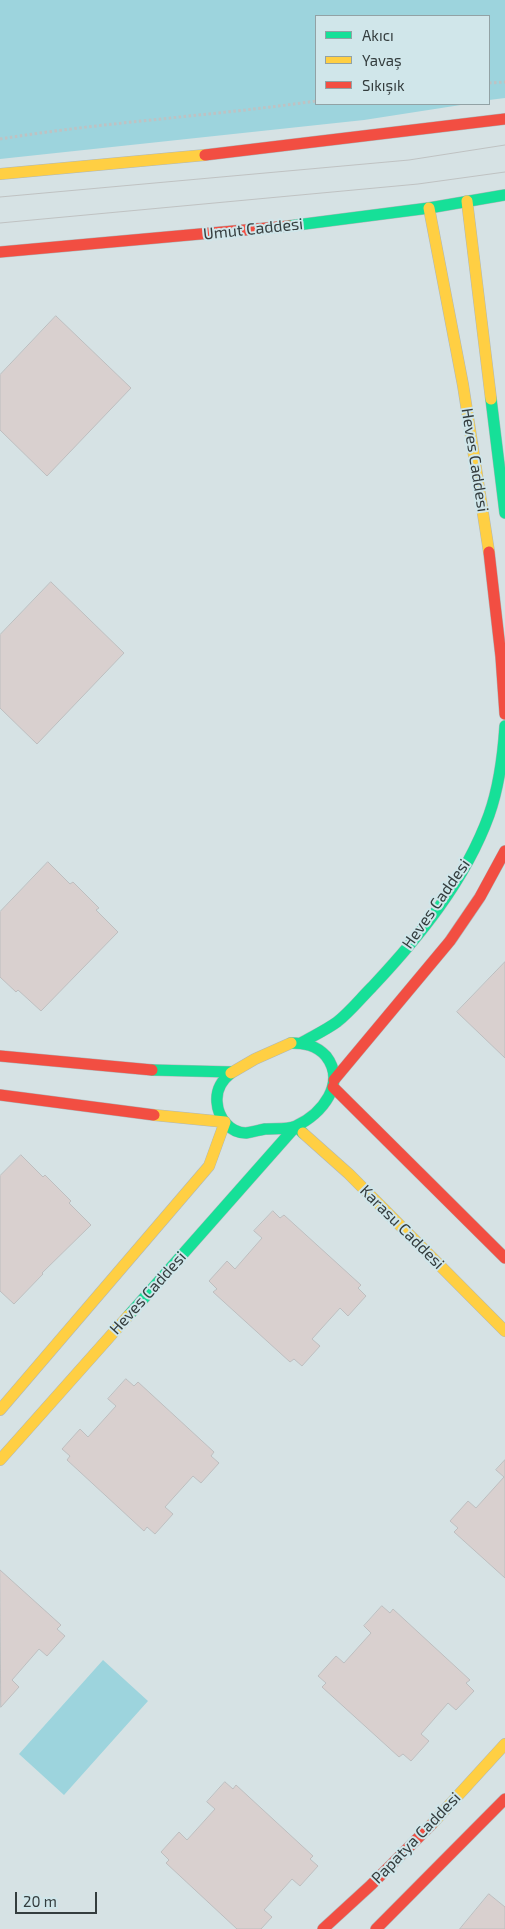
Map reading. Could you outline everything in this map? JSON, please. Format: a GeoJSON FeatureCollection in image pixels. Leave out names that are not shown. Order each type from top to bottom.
{"type":"FeatureCollection","features":[{"type":"Feature","properties":{"kind":"street"},"geometry":{"type":"LineString","coordinates":[[0,174],[172,159],[505,119]]}},
{"type":"Feature","properties":{"kind":"street","name":"Umut Caddesi"},"geometry":{"type":"LineString","coordinates":[[0,252],[272,228],[429,208],[505,195]]}},
{"type":"Feature","properties":{"kind":"street","name":"Heves Caddesi"},"geometry":{"type":"LineString","coordinates":[[467,201],[505,513]]}},
{"type":"Feature","properties":{"kind":"street","name":"Heves Caddesi"},"geometry":{"type":"LineString","coordinates":[[429,208],[469,414],[495,604],[505,714]]}},
{"type":"Feature","properties":{"kind":"street","name":"Heves Caddesi"},"geometry":{"type":"LineString","coordinates":[[301,1042],[331,1026],[350,1010],[403,951],[434,912],[461,871],[476,844],[498,785],[505,726]]}},
{"type":"Feature","properties":{"kind":"street","name":"Heves Caddesi"},"geometry":{"type":"LineString","coordinates":[[334,1083],[360,1045],[408,993],[455,935],[492,876],[505,851]]}},
{"type":"Feature","properties":{"kind":"street"},"geometry":{"type":"LineString","coordinates":[[301,1042],[321,1050],[328,1058],[333,1069],[334,1083],[327,1102],[296,1126],[242,1132],[232,1128],[225,1122],[219,1113],[217,1102],[218,1090],[223,1080],[232,1072],[281,1046],[301,1042]]}},
{"type":"Feature","properties":{"kind":"street"},"geometry":{"type":"LineString","coordinates":[[0,1056],[145,1070],[232,1072]]}},
{"type":"Feature","properties":{"kind":"street"},"geometry":{"type":"LineString","coordinates":[[334,1083],[505,1258]]}},
{"type":"Feature","properties":{"kind":"street"},"geometry":{"type":"LineString","coordinates":[[0,1095],[126,1112],[225,1122]]}},
{"type":"Feature","properties":{"kind":"street"},"geometry":{"type":"LineString","coordinates":[[0,1410],[209,1166],[225,1122]]}},
{"type":"Feature","properties":{"kind":"street","name":"Heves Caddesi"},"geometry":{"type":"LineString","coordinates":[[0,1460],[296,1126]]}},
{"type":"Feature","properties":{"kind":"street","name":"Karasu Caddesi"},"geometry":{"type":"LineString","coordinates":[[296,1126],[349,1174],[505,1331]]}},
{"type":"Feature","properties":{"kind":"street","name":"Papatya Caddesi"},"geometry":{"type":"LineString","coordinates":[[323,1929],[355,1901],[420,1836],[505,1744]]}},
{"type":"Feature","properties":{"kind":"street"},"geometry":{"type":"LineString","coordinates":[[376,1929],[505,1798]]}},
{"type":"Feature","properties":{"kind":"path"},"geometry":{"type":"LineString","coordinates":[[490,83],[505,82]]}},
{"type":"Feature","properties":{"kind":"path"},"geometry":{"type":"LineString","coordinates":[[0,139],[127,122],[315,101]]}},
{"type":"Feature","properties":{"kind":"shaded area"},"geometry":{"type":"Polygon","coordinates":[[[0,0],[505,0],[505,98],[490,100],[490,15],[315,15],[315,105],[461,105],[364,120],[0,159],[0,0]]]}},
{"type":"Feature","properties":{"kind":"shaded area"},"geometry":{"type":"Polygon","coordinates":[[[103,1660],[148,1701],[64,1795],[19,1754],[103,1660]]]}},
{"type":"Feature","properties":{"kind":"building"},"geometry":{"type":"Polygon","coordinates":[[[56,316],[131,388],[47,476],[0,430],[0,375],[56,316]]]}},
{"type":"Feature","properties":{"kind":"building"},"geometry":{"type":"Polygon","coordinates":[[[51,582],[124,653],[37,744],[0,708],[0,635],[51,582]]]}},
{"type":"Feature","properties":{"kind":"building"},"geometry":{"type":"Polygon","coordinates":[[[48,862],[70,884],[73,882],[99,908],[96,910],[118,932],[41,1011],[0,977],[0,912],[48,862]]]}},
{"type":"Feature","properties":{"kind":"building"},"geometry":{"type":"Polygon","coordinates":[[[505,962],[505,1058],[457,1012],[505,962]]]}},
{"type":"Feature","properties":{"kind":"building"},"geometry":{"type":"Polygon","coordinates":[[[21,1155],[43,1177],[45,1175],[71,1201],[69,1203],[91,1225],[42,1273],[14,1304],[0,1291],[0,1176],[21,1155]]]}},
{"type":"Feature","properties":{"kind":"building"},"geometry":{"type":"Polygon","coordinates":[[[273,1211],[280,1218],[284,1215],[361,1285],[358,1288],[366,1296],[348,1316],[340,1308],[312,1339],[320,1346],[302,1366],[294,1359],[290,1362],[213,1292],[217,1289],[209,1281],[227,1261],[235,1269],[262,1238],[254,1231],[273,1211]]]}},
{"type":"Feature","properties":{"kind":"building"},"geometry":{"type":"Polygon","coordinates":[[[126,1379],[134,1386],[138,1382],[214,1452],[211,1456],[219,1463],[201,1483],[193,1476],[165,1507],[173,1514],[155,1534],[147,1527],[144,1531],[67,1460],[70,1456],[62,1449],[80,1429],[88,1437],[116,1406],[108,1399],[126,1379]]]}},
{"type":"Feature","properties":{"kind":"building"},"geometry":{"type":"Polygon","coordinates":[[[505,1460],[505,1578],[454,1532],[458,1528],[450,1521],[468,1501],[476,1508],[504,1477],[496,1470],[505,1460]]]}},
{"type":"Feature","properties":{"kind":"building"},"geometry":{"type":"Polygon","coordinates":[[[0,1570],[61,1625],[57,1629],[65,1636],[47,1656],[39,1649],[12,1680],[19,1687],[1,1707],[0,1570]]]}},
{"type":"Feature","properties":{"kind":"building"},"geometry":{"type":"Polygon","coordinates":[[[382,1606],[390,1613],[393,1609],[470,1680],[466,1683],[474,1691],[456,1710],[448,1703],[421,1734],[429,1741],[411,1761],[403,1754],[399,1757],[322,1687],[326,1683],[318,1676],[336,1656],[344,1663],[371,1633],[364,1626],[382,1606]]]}},
{"type":"Feature","properties":{"kind":"building"},"geometry":{"type":"Polygon","coordinates":[[[225,1782],[233,1789],[236,1785],[313,1856],[310,1859],[318,1866],[300,1886],[292,1879],[264,1910],[272,1917],[261,1929],[237,1929],[166,1863],[169,1860],[161,1852],[179,1832],[187,1840],[215,1809],[207,1802],[225,1782]]]}},
{"type":"Feature","properties":{"kind":"building"},"geometry":{"type":"Polygon","coordinates":[[[489,1894],[505,1907],[505,1929],[460,1929],[489,1894]]]}},
{"type":"Feature","properties":{"kind":"tram line"},"geometry":{"type":"LineString","coordinates":[[0,197],[409,160],[505,145]]}},
{"type":"Feature","properties":{"kind":"tram line"},"geometry":{"type":"LineString","coordinates":[[0,223],[418,184],[505,172]]}},
{"type":"Feature","properties":{"kind":"traffic: fast"},"geometry":{"type":"LineString","coordinates":[[289,226],[429,208],[505,195]]}},
{"type":"Feature","properties":{"kind":"traffic: fast"},"geometry":{"type":"LineString","coordinates":[[491,399],[505,513]]}},
{"type":"Feature","properties":{"kind":"traffic: fast"},"geometry":{"type":"LineString","coordinates":[[301,1043],[333,1025],[351,1010],[407,948],[454,885],[467,863],[489,815],[500,771],[505,726]]}},
{"type":"Feature","properties":{"kind":"traffic: fast"},"geometry":{"type":"LineString","coordinates":[[231,1073],[220,1086],[217,1098],[220,1114],[226,1124],[235,1130],[246,1133],[296,1126],[315,1114],[329,1097],[334,1077],[332,1066],[322,1052],[310,1045],[291,1043]]}},
{"type":"Feature","properties":{"kind":"traffic: fast"},"geometry":{"type":"LineString","coordinates":[[152,1070],[232,1072]]}},
{"type":"Feature","properties":{"kind":"traffic: fast"},"geometry":{"type":"LineString","coordinates":[[129,1315],[296,1126],[303,1133]]}},
{"type":"Feature","properties":{"kind":"traffic: slow"},"geometry":{"type":"LineString","coordinates":[[0,174],[205,155]]}},
{"type":"Feature","properties":{"kind":"traffic: slow"},"geometry":{"type":"LineString","coordinates":[[467,201],[491,399]]}},
{"type":"Feature","properties":{"kind":"traffic: slow"},"geometry":{"type":"LineString","coordinates":[[429,208],[463,385],[489,552]]}},
{"type":"Feature","properties":{"kind":"traffic: slow"},"geometry":{"type":"LineString","coordinates":[[231,1073],[255,1059],[291,1043]]}},
{"type":"Feature","properties":{"kind":"traffic: slow"},"geometry":{"type":"LineString","coordinates":[[0,1410],[209,1166],[225,1122],[154,1115]]}},
{"type":"Feature","properties":{"kind":"traffic: slow"},"geometry":{"type":"LineString","coordinates":[[303,1133],[349,1174],[505,1331]]}},
{"type":"Feature","properties":{"kind":"traffic: slow"},"geometry":{"type":"LineString","coordinates":[[0,1460],[129,1315]]}},
{"type":"Feature","properties":{"kind":"traffic: slow"},"geometry":{"type":"LineString","coordinates":[[432,1824],[505,1744]]}},
{"type":"Feature","properties":{"kind":"traffic: jam"},"geometry":{"type":"LineString","coordinates":[[205,155],[505,119]]}},
{"type":"Feature","properties":{"kind":"traffic: jam"},"geometry":{"type":"LineString","coordinates":[[0,252],[289,226]]}},
{"type":"Feature","properties":{"kind":"traffic: jam"},"geometry":{"type":"LineString","coordinates":[[489,552],[501,657],[505,714]]}},
{"type":"Feature","properties":{"kind":"traffic: jam"},"geometry":{"type":"LineString","coordinates":[[334,1080],[450,941],[480,897],[505,851]]}},
{"type":"Feature","properties":{"kind":"traffic: jam"},"geometry":{"type":"LineString","coordinates":[[0,1056],[152,1070]]}},
{"type":"Feature","properties":{"kind":"traffic: jam"},"geometry":{"type":"LineString","coordinates":[[333,1087],[505,1258]]}},
{"type":"Feature","properties":{"kind":"traffic: jam"},"geometry":{"type":"LineString","coordinates":[[0,1095],[154,1115]]}},
{"type":"Feature","properties":{"kind":"traffic: jam"},"geometry":{"type":"LineString","coordinates":[[376,1929],[505,1799]]}},
{"type":"Feature","properties":{"kind":"traffic: jam"},"geometry":{"type":"LineString","coordinates":[[323,1929],[371,1885],[432,1824]]}}]}
